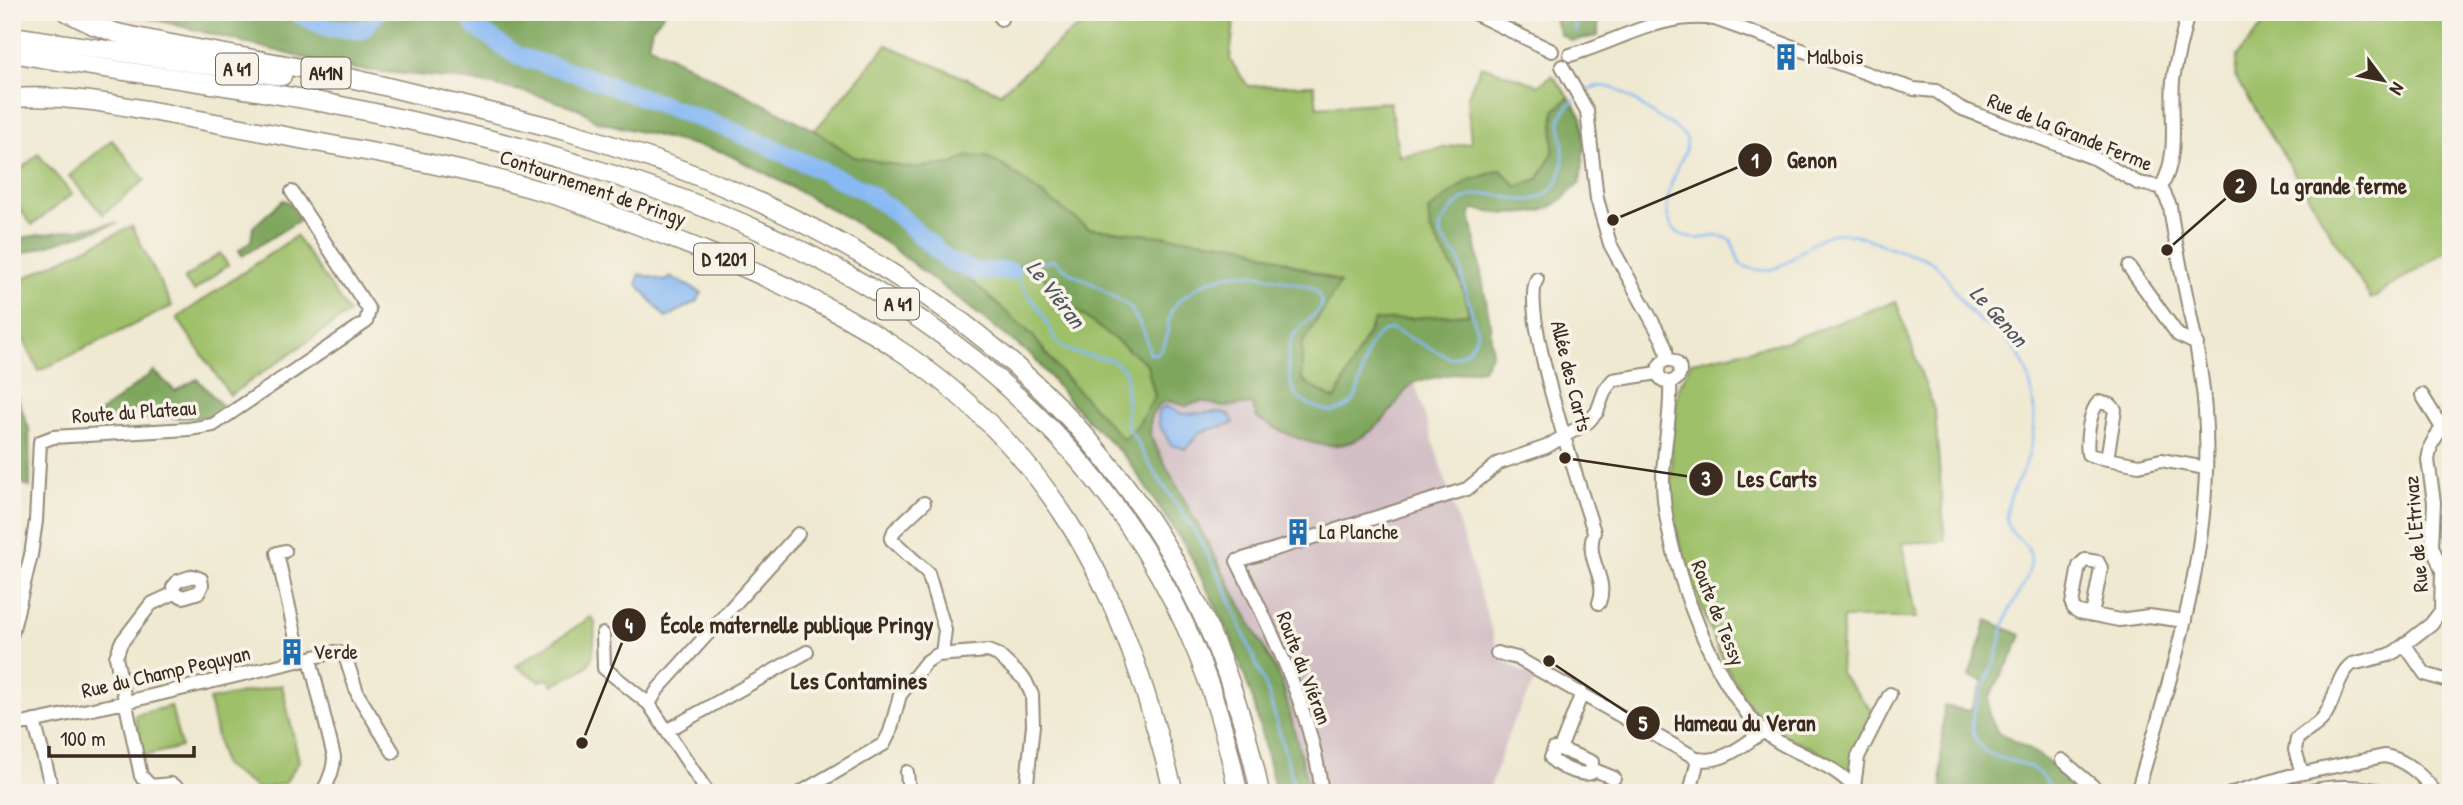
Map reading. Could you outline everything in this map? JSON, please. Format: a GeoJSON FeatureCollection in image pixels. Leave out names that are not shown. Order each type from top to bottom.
{"type":"FeatureCollection","features":[{"type":"Feature","properties":{"kind":"highway","name":"A41N"},"geometry":{"type":"LineString","coordinates":[[67,12],[80,20],[117,33],[349,78],[461,105]]}},
{"type":"Feature","properties":{"kind":"highway","name":"A 41"},"geometry":{"type":"LineString","coordinates":[[12,36],[461,105],[529,121],[610,145],[736,191],[857,252],[928,296],[996,347],[1046,393],[1099,450],[1144,509],[1191,589],[1218,649],[1244,723],[1260,793]]}},
{"type":"Feature","properties":{"kind":"highway","name":"A 41"},"geometry":{"type":"LineString","coordinates":[[12,53],[323,102],[460,132],[580,164],[726,215],[814,256],[897,303],[963,349],[1025,402],[1078,458],[1110,498],[1154,565],[1189,634],[1218,712],[1238,793]]}},
{"type":"Feature","properties":{"kind":"highway"},"geometry":{"type":"LineString","coordinates":[[12,63],[82,66]]}},
{"type":"Feature","properties":{"kind":"highway","name":"Contournement de Pringy"},"geometry":{"type":"LineString","coordinates":[[12,98],[49,97],[116,104],[396,156],[505,181],[573,201],[650,229],[782,284],[861,324],[915,360],[980,415],[1018,455],[1067,520],[1105,588],[1131,647],[1145,687],[1174,793]]}},
{"type":"Feature","properties":{"kind":"highway","name":"Contournement de Pringy"},"geometry":{"type":"LineString","coordinates":[[12,106],[56,105],[113,112],[414,168],[506,190],[581,212],[646,236],[777,291],[854,329],[903,361],[962,410],[1006,453],[1053,514],[1093,580],[1120,640],[1144,712],[1166,793]]}},
{"type":"Feature","properties":{"kind":"street"},"geometry":{"type":"LineString","coordinates":[[1472,12],[1552,51],[1561,47],[1566,49],[1570,55],[1568,62],[1562,66],[1556,65],[1551,60],[1552,51]]}},
{"type":"Feature","properties":{"kind":"street","name":"Rue de la Grande Ferme"},"geometry":{"type":"LineString","coordinates":[[2137,793],[2185,621],[2204,519],[2205,412],[2197,344],[2170,206],[2161,187],[2171,165],[2173,83],[2188,12]]}},
{"type":"Feature","properties":{"kind":"street","name":"Rue de la Grande Ferme"},"geometry":{"type":"LineString","coordinates":[[1570,55],[1658,22],[1688,16],[1715,19],[1877,77],[1914,89],[1936,91],[1960,108],[2096,159],[2138,183],[2161,187]]}},
{"type":"Feature","properties":{"kind":"street"},"geometry":{"type":"LineString","coordinates":[[1562,66],[1584,105],[1606,234],[1614,254],[1665,345],[1667,360]]}},
{"type":"Feature","properties":{"kind":"street","name":"Route du Plateau"},"geometry":{"type":"LineString","coordinates":[[12,633],[31,555],[36,521],[40,442],[53,437],[189,429],[213,425],[366,322],[369,310],[292,192]]}},
{"type":"Feature","properties":{"kind":"street"},"geometry":{"type":"LineString","coordinates":[[2129,267],[2178,335],[2197,344]]}},
{"type":"Feature","properties":{"kind":"street","name":"Allée des Carts"},"geometry":{"type":"LineString","coordinates":[[1537,279],[1532,295],[1548,379],[1557,418],[1594,533],[1590,546],[1603,592],[1599,603]]}},
{"type":"Feature","properties":{"kind":"street"},"geometry":{"type":"LineString","coordinates":[[1667,360],[1678,364],[1680,372],[1678,379],[1670,383],[1662,381],[1658,373],[1660,364],[1667,360]]}},
{"type":"Feature","properties":{"kind":"street"},"geometry":{"type":"LineString","coordinates":[[1564,435],[1593,417],[1605,390],[1613,380],[1658,373]]}},
{"type":"Feature","properties":{"kind":"street","name":"Route de Tessy"},"geometry":{"type":"LineString","coordinates":[[1670,383],[1663,477],[1667,527],[1681,577],[1719,671],[1737,700],[1763,732],[1825,766],[1856,790]]}},
{"type":"Feature","properties":{"kind":"street"},"geometry":{"type":"LineString","coordinates":[[2422,395],[2442,428]]}},
{"type":"Feature","properties":{"kind":"street","name":"Rue de l'Etrivaz"},"geometry":{"type":"LineString","coordinates":[[2302,773],[2295,750],[2297,739],[2322,720],[2347,667],[2389,655],[2431,624],[2441,611],[2442,571],[2432,546],[2434,502],[2428,460],[2431,445],[2451,413]]}},
{"type":"Feature","properties":{"kind":"street","name":"Route du Viéran"},"geometry":{"type":"LineString","coordinates":[[1322,793],[1308,723],[1274,635],[1237,561],[1460,492],[1474,485],[1499,463],[1542,449],[1564,435]]}},
{"type":"Feature","properties":{"kind":"street"},"geometry":{"type":"LineString","coordinates":[[2107,459],[2139,465],[2161,460],[2206,468]]}},
{"type":"Feature","properties":{"kind":"street"},"geometry":{"type":"LineString","coordinates":[[924,503],[894,531],[891,539],[928,573],[945,631],[942,654]]}},
{"type":"Feature","properties":{"kind":"street"},"geometry":{"type":"LineString","coordinates":[[649,704],[658,690],[798,534]]}},
{"type":"Feature","properties":{"kind":"street"},"geometry":{"type":"LineString","coordinates":[[285,551],[277,553],[334,757],[334,766],[322,793]]}},
{"type":"Feature","properties":{"kind":"street"},"geometry":{"type":"LineString","coordinates":[[175,593],[151,604],[118,648],[117,661],[141,776],[151,786],[171,785],[186,793]]}},
{"type":"Feature","properties":{"kind":"street"},"geometry":{"type":"LineString","coordinates":[[2092,615],[2119,620],[2149,616],[2185,621]]}},
{"type":"Feature","properties":{"kind":"street"},"geometry":{"type":"LineString","coordinates":[[603,634],[604,668],[649,704],[708,793]]}},
{"type":"Feature","properties":{"kind":"street"},"geometry":{"type":"LineString","coordinates":[[2405,645],[2425,674],[2451,682]]}},
{"type":"Feature","properties":{"kind":"street"},"geometry":{"type":"LineString","coordinates":[[800,793],[884,744],[904,689],[926,662],[942,654],[988,651],[1006,662],[1029,686],[1032,695],[1033,725],[1026,793]]}},
{"type":"Feature","properties":{"kind":"street","name":"Rue du Champ Pequyan"},"geometry":{"type":"LineString","coordinates":[[12,726],[335,652],[340,653],[349,666],[358,695],[393,752]]}},
{"type":"Feature","properties":{"kind":"street"},"geometry":{"type":"LineString","coordinates":[[668,730],[807,652]]}},
{"type":"Feature","properties":{"kind":"street"},"geometry":{"type":"LineString","coordinates":[[1497,653],[1517,658],[1698,759],[1721,758],[1763,732]]}},
{"type":"Feature","properties":{"kind":"street"},"geometry":{"type":"LineString","coordinates":[[1582,693],[1560,749],[1552,751],[1552,761],[1588,775],[1592,769],[1614,778]]}},
{"type":"Feature","properties":{"kind":"street"},"geometry":{"type":"LineString","coordinates":[[1856,790],[1858,757],[1890,694]]}},
{"type":"Feature","properties":{"kind":"street"},"geometry":{"type":"LineString","coordinates":[[34,721],[50,781]]}},
{"type":"Feature","properties":{"kind":"street"},"geometry":{"type":"LineString","coordinates":[[2232,793],[2302,773],[2384,756],[2413,768],[2436,793]]}},
{"type":"Feature","properties":{"kind":"street"},"geometry":{"type":"LineString","coordinates":[[1690,793],[1698,759]]}},
{"type":"Feature","properties":{"kind":"street"},"geometry":{"type":"LineString","coordinates":[[2062,760],[2101,793]]}},
{"type":"Feature","properties":{"kind":"street"},"geometry":{"type":"LineString","coordinates":[[907,772],[909,793]]}},
{"type":"Feature","properties":{"kind":"street"},"geometry":{"type":"LineString","coordinates":[[2305,793],[2324,788],[2355,787],[2392,793]]}},
{"type":"Feature","properties":{"kind":"shaded area"},"geometry":{"type":"Polygon","coordinates":[[[1415,383],[1501,660],[1536,679],[1512,724],[1488,793],[1310,793],[1282,682],[1150,436],[1151,415],[1161,404],[1168,401],[1186,406],[1203,401],[1222,407],[1252,404],[1392,410],[1415,383]]]}},
{"type":"Feature","properties":{"kind":"green space"},"geometry":{"type":"Polygon","coordinates":[[[126,12],[665,12],[652,28],[648,45],[815,130],[854,157],[910,168],[953,164],[968,156],[987,157],[1005,167],[1088,228],[1243,245],[1340,283],[1302,344],[1302,380],[1335,400],[1374,321],[1469,314],[1461,282],[1430,230],[1428,211],[1467,181],[1501,170],[1517,187],[1538,179],[1553,153],[1554,111],[1569,97],[1582,117],[1584,149],[1580,183],[1553,206],[1542,211],[1512,214],[1476,209],[1470,213],[1490,322],[1492,353],[1483,369],[1414,383],[1368,434],[1352,442],[1337,445],[1321,445],[1289,435],[1257,418],[1252,404],[1222,407],[1203,401],[1186,406],[1168,401],[1160,404],[1151,415],[1150,436],[1282,682],[1310,793],[1276,793],[1253,700],[1228,631],[1187,549],[1127,459],[1073,405],[1032,356],[890,246],[849,219],[723,152],[596,121],[580,109],[530,93],[467,80],[343,68],[126,12]],[[1036,263],[991,269],[968,278],[1032,335],[1058,369],[1123,439],[1137,425],[1155,397],[1147,364],[1054,293],[1036,263]]]}},
{"type":"Feature","properties":{"kind":"green space"},"geometry":{"type":"Polygon","coordinates":[[[1235,12],[1230,60],[1248,86],[1314,85],[1317,107],[1390,102],[1399,156],[1471,143],[1467,98],[1481,66],[1539,85],[1552,75],[1569,97],[1554,111],[1553,153],[1538,179],[1517,187],[1501,170],[1467,181],[1430,230],[1461,282],[1469,314],[1374,321],[1335,400],[1302,380],[1302,344],[1340,282],[1243,245],[1088,228],[1005,167],[968,156],[953,164],[910,168],[854,157],[815,130],[887,45],[1000,93],[1068,34],[1099,16],[1235,12]]]}},
{"type":"Feature","properties":{"kind":"green space"},"geometry":{"type":"Polygon","coordinates":[[[1552,12],[1598,12],[1598,36],[1572,41],[1560,34],[1552,12]]]}},
{"type":"Feature","properties":{"kind":"green space"},"geometry":{"type":"Polygon","coordinates":[[[2274,12],[2451,12],[2451,248],[2371,299],[2235,76],[2237,56],[2274,12]]]}},
{"type":"Feature","properties":{"kind":"green space"},"geometry":{"type":"Polygon","coordinates":[[[112,140],[145,180],[103,214],[69,176],[112,140]]]}},
{"type":"Feature","properties":{"kind":"green space"},"geometry":{"type":"Polygon","coordinates":[[[38,154],[72,194],[32,225],[12,200],[12,177],[38,154]]]}},
{"type":"Feature","properties":{"kind":"green space"},"geometry":{"type":"Polygon","coordinates":[[[283,200],[289,202],[301,219],[242,256],[239,250],[251,241],[253,227],[283,200]]]}},
{"type":"Feature","properties":{"kind":"green space"},"geometry":{"type":"Polygon","coordinates":[[[118,223],[12,257],[12,239],[118,223]]]}},
{"type":"Feature","properties":{"kind":"green space"},"geometry":{"type":"Polygon","coordinates":[[[132,226],[172,306],[39,371],[12,316],[12,284],[132,226]]]}},
{"type":"Feature","properties":{"kind":"green space"},"geometry":{"type":"Polygon","coordinates":[[[296,236],[349,313],[230,395],[177,318],[296,236]]]}},
{"type":"Feature","properties":{"kind":"green space"},"geometry":{"type":"Polygon","coordinates":[[[220,253],[228,265],[194,291],[184,279],[220,253]]]}},
{"type":"Feature","properties":{"kind":"green space"},"geometry":{"type":"Polygon","coordinates":[[[1037,263],[1054,293],[1147,364],[1155,397],[1137,426],[1122,439],[1058,369],[1032,335],[967,278],[991,269],[1037,263]]]}},
{"type":"Feature","properties":{"kind":"green space"},"geometry":{"type":"Polygon","coordinates":[[[1896,301],[1935,413],[1945,541],[1902,543],[1917,618],[1843,618],[1840,673],[1874,713],[1857,746],[1853,774],[1815,750],[1772,730],[1744,699],[1721,657],[1686,568],[1673,520],[1671,447],[1678,389],[1691,362],[1784,342],[1896,301]]]}},
{"type":"Feature","properties":{"kind":"green space"},"geometry":{"type":"Polygon","coordinates":[[[154,371],[175,391],[197,379],[223,407],[212,417],[91,420],[154,371]]]}},
{"type":"Feature","properties":{"kind":"green space"},"geometry":{"type":"Polygon","coordinates":[[[12,382],[29,429],[30,487],[12,478],[12,382]]]}},
{"type":"Feature","properties":{"kind":"green space"},"geometry":{"type":"Polygon","coordinates":[[[591,617],[595,622],[592,657],[577,673],[553,685],[548,679],[540,681],[516,666],[591,617]]]}},
{"type":"Feature","properties":{"kind":"green space"},"geometry":{"type":"Polygon","coordinates":[[[1987,620],[2021,635],[1989,697],[1989,715],[1997,732],[2029,749],[2096,793],[1942,793],[1944,706],[1970,711],[1984,681],[1969,677],[1987,620]]]}},
{"type":"Feature","properties":{"kind":"green space"},"geometry":{"type":"Polygon","coordinates":[[[282,685],[299,761],[285,783],[259,790],[223,765],[209,700],[282,685]]]}},
{"type":"Feature","properties":{"kind":"green space"},"geometry":{"type":"Polygon","coordinates":[[[171,706],[181,747],[144,756],[135,715],[171,706]]]}},
{"type":"Feature","properties":{"kind":"water"},"geometry":{"type":"Polygon","coordinates":[[[639,274],[666,281],[671,277],[702,293],[697,301],[666,318],[637,284],[639,274]]]}},
{"type":"Feature","properties":{"kind":"water"},"geometry":{"type":"Polygon","coordinates":[[[1165,406],[1182,414],[1222,412],[1230,415],[1234,423],[1200,432],[1186,449],[1171,445],[1159,424],[1158,412],[1165,406]]]}},
{"type":"Feature","properties":{"kind":"waterway","name":"Le Viéran"},"geometry":{"type":"LineString","coordinates":[[299,12],[300,15],[328,28],[361,30],[378,12]]}},
{"type":"Feature","properties":{"kind":"waterway","name":"Le Viéran"},"geometry":{"type":"LineString","coordinates":[[469,12],[474,26],[517,56],[579,74],[768,146],[865,191],[896,213],[948,260],[973,271],[1011,271]]}},
{"type":"Feature","properties":{"kind":"waterway"},"geometry":{"type":"LineString","coordinates":[[1576,31],[1574,22],[1586,12]]}},
{"type":"Feature","properties":{"kind":"waterway","name":"Le Genon"},"geometry":{"type":"LineString","coordinates":[[1583,93],[1602,86],[1612,88],[1673,126],[1687,139],[1667,208],[1671,224],[1684,236],[1696,239],[1724,237],[1731,240],[1740,264],[1767,270],[1789,261],[1829,235],[1846,233],[1863,237],[1922,257],[1937,266],[1972,314],[2013,347],[2027,373],[2034,419],[2030,449],[2011,497],[2007,518],[2013,533],[2028,548],[2030,564],[2025,582],[2006,619],[1994,665],[1975,708],[1973,730],[1980,747],[1986,752],[2031,767],[2057,793]]}},
{"type":"Feature","properties":{"kind":"waterway","name":"Le Genon"},"geometry":{"type":"LineString","coordinates":[[1041,263],[1054,260],[1072,274],[1130,307],[1144,332],[1150,353],[1156,354],[1164,345],[1174,307],[1182,298],[1211,280],[1239,273],[1266,276],[1311,287],[1319,296],[1321,308],[1293,336],[1289,349],[1291,383],[1297,396],[1313,406],[1332,412],[1342,409],[1355,398],[1369,347],[1382,333],[1392,329],[1450,358],[1460,355],[1472,345],[1477,331],[1462,279],[1462,268],[1458,258],[1441,237],[1440,227],[1454,207],[1468,197],[1483,194],[1525,200],[1538,198],[1552,189],[1563,165],[1561,118],[1575,100]]}},
{"type":"Feature","properties":{"kind":"waterway","name":"Le Genon"},"geometry":{"type":"LineString","coordinates":[[1011,271],[1027,269]]}},
{"type":"Feature","properties":{"kind":"waterway","name":"Le Viéran"},"geometry":{"type":"LineString","coordinates":[[1011,271],[1042,313],[1062,347],[1076,353],[1112,360],[1126,371],[1127,425],[1151,467],[1192,527],[1222,581],[1268,692],[1296,793]]}},
{"type":"Feature","properties":{"kind":"place","name":"Malbois"},"geometry":{"type":"Point","coordinates":[1786,57]}},
{"type":"Feature","properties":{"kind":"place","name":"Genon"},"geometry":{"type":"Point","coordinates":[1613,220]}},
{"type":"Feature","properties":{"kind":"place","name":"La grande ferme"},"geometry":{"type":"Point","coordinates":[2167,250]}},
{"type":"Feature","properties":{"kind":"place","name":"Les Carts"},"geometry":{"type":"Point","coordinates":[1565,458]}},
{"type":"Feature","properties":{"kind":"place","name":"La Planche"},"geometry":{"type":"Point","coordinates":[1298,532]}},
{"type":"Feature","properties":{"kind":"place","name":"Verde"},"geometry":{"type":"Point","coordinates":[292,652]}},
{"type":"Feature","properties":{"kind":"place","name":"Hameau du Veran"},"geometry":{"type":"Point","coordinates":[1549,661]}},
{"type":"Feature","properties":{"kind":"place","name":"École maternelle publique Pringy"},"geometry":{"type":"Point","coordinates":[582,743]}},
{"type":"Feature","properties":{"kind":"district","name":"Les Contamines"},"geometry":{"type":"Point","coordinates":[859,681]}}]}
